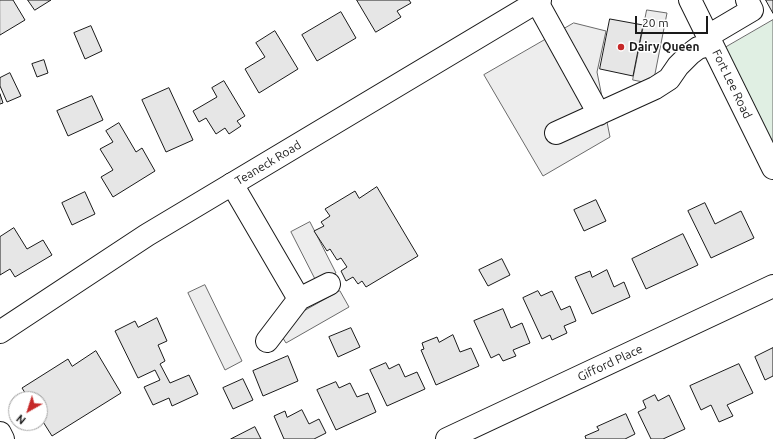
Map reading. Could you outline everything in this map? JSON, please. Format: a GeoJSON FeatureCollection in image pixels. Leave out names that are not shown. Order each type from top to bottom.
{"type":"FeatureCollection","features":[{"type":"Feature","properties":{"kind":"main road","name":"Fort Lee Road"},"geometry":{"type":"LineString","coordinates":[[690,0],[773,168]]}},
{"type":"Feature","properties":{"kind":"main road"},"geometry":{"type":"LineString","coordinates":[[556,133],[655,88],[669,79],[678,66],[690,54],[752,10],[747,0]]}},
{"type":"Feature","properties":{"kind":"main road"},"geometry":{"type":"LineString","coordinates":[[538,1],[599,114]]}},
{"type":"Feature","properties":{"kind":"main road","name":"Teaneck Road"},"geometry":{"type":"LineString","coordinates":[[0,332],[148,235],[538,1]]}},
{"type":"Feature","properties":{"kind":"main road"},"geometry":{"type":"LineString","coordinates":[[232,184],[299,300]]}},
{"type":"Feature","properties":{"kind":"main road"},"geometry":{"type":"LineString","coordinates":[[267,341],[299,300],[329,284]]}},
{"type":"Feature","properties":{"kind":"main road","name":"Gifford Place"},"geometry":{"type":"LineString","coordinates":[[447,439],[773,286]]}},
{"type":"Feature","properties":{"kind":"main road"},"geometry":{"type":"LineString","coordinates":[[0,433],[3,439]]}},
{"type":"Feature","properties":{"kind":"green space"},"geometry":{"type":"Polygon","coordinates":[[[773,20],[773,168],[716,53],[773,20]]]}},
{"type":"Feature","properties":{"kind":"shaded area"},"geometry":{"type":"Polygon","coordinates":[[[647,10],[667,13],[653,84],[633,80],[647,10]]]}},
{"type":"Feature","properties":{"kind":"shaded area"},"geometry":{"type":"Polygon","coordinates":[[[574,23],[606,31],[597,72],[610,137],[543,176],[484,75],[574,23]]]}},
{"type":"Feature","properties":{"kind":"shaded area"},"geometry":{"type":"Polygon","coordinates":[[[310,222],[336,273],[317,283],[291,232],[310,222]]]}},
{"type":"Feature","properties":{"kind":"shaded area"},"geometry":{"type":"Polygon","coordinates":[[[205,285],[242,361],[225,370],[188,293],[205,285]]]}},
{"type":"Feature","properties":{"kind":"shaded area"},"geometry":{"type":"Polygon","coordinates":[[[340,291],[349,307],[286,343],[276,327],[340,291]]]}},
{"type":"Feature","properties":{"kind":"building"},"geometry":{"type":"Polygon","coordinates":[[[0,0],[13,0],[25,20],[0,35],[0,0]]]}},
{"type":"Feature","properties":{"kind":"building"},"geometry":{"type":"Polygon","coordinates":[[[28,0],[51,0],[35,10],[28,0]]]}},
{"type":"Feature","properties":{"kind":"building"},"geometry":{"type":"Polygon","coordinates":[[[357,0],[409,0],[411,3],[397,11],[401,17],[376,32],[357,0]]]}},
{"type":"Feature","properties":{"kind":"building"},"geometry":{"type":"Polygon","coordinates":[[[766,0],[773,0],[773,13],[766,0]]]}},
{"type":"Feature","properties":{"kind":"building"},"geometry":{"type":"Polygon","coordinates":[[[341,12],[356,38],[317,61],[302,35],[341,12]]]}},
{"type":"Feature","properties":{"kind":"building","name":"Dairy Queen"},"geometry":{"type":"Polygon","coordinates":[[[610,19],[643,25],[633,76],[600,69],[610,19]]]}},
{"type":"Feature","properties":{"kind":"building"},"geometry":{"type":"Polygon","coordinates":[[[91,26],[102,51],[85,59],[74,33],[91,26]]]}},
{"type":"Feature","properties":{"kind":"building"},"geometry":{"type":"Polygon","coordinates":[[[275,31],[298,69],[259,93],[245,69],[265,57],[256,43],[275,31]]]}},
{"type":"Feature","properties":{"kind":"building"},"geometry":{"type":"Polygon","coordinates":[[[44,60],[48,73],[37,77],[32,64],[44,60]]]}},
{"type":"Feature","properties":{"kind":"building"},"geometry":{"type":"Polygon","coordinates":[[[10,73],[21,96],[7,102],[0,86],[0,78],[10,73]]]}},
{"type":"Feature","properties":{"kind":"building"},"geometry":{"type":"Polygon","coordinates":[[[224,81],[245,116],[237,121],[241,126],[229,134],[225,128],[216,134],[206,118],[199,122],[193,111],[217,97],[212,88],[224,81]]]}},
{"type":"Feature","properties":{"kind":"building"},"geometry":{"type":"Polygon","coordinates":[[[169,88],[193,140],[166,152],[142,100],[169,88]]]}},
{"type":"Feature","properties":{"kind":"building"},"geometry":{"type":"Polygon","coordinates":[[[0,94],[3,103],[0,104],[0,94]]]}},
{"type":"Feature","properties":{"kind":"building"},"geometry":{"type":"Polygon","coordinates":[[[92,96],[103,120],[68,136],[57,111],[92,96]]]}},
{"type":"Feature","properties":{"kind":"building"},"geometry":{"type":"Polygon","coordinates":[[[119,123],[136,152],[142,148],[155,171],[113,197],[101,177],[113,170],[100,149],[113,142],[106,131],[119,123]]]}},
{"type":"Feature","properties":{"kind":"building"},"geometry":{"type":"Polygon","coordinates":[[[377,187],[418,256],[366,287],[362,281],[358,284],[353,277],[346,281],[341,271],[347,267],[341,258],[337,260],[330,249],[327,251],[314,231],[324,226],[321,222],[330,216],[325,209],[355,191],[359,198],[377,187]]]}},
{"type":"Feature","properties":{"kind":"building"},"geometry":{"type":"Polygon","coordinates":[[[85,192],[95,214],[72,225],[62,203],[85,192]]]}},
{"type":"Feature","properties":{"kind":"building"},"geometry":{"type":"Polygon","coordinates":[[[596,200],[606,221],[584,231],[574,210],[596,200]]]}},
{"type":"Feature","properties":{"kind":"building"},"geometry":{"type":"Polygon","coordinates":[[[705,203],[715,224],[741,211],[754,238],[711,258],[688,211],[705,203]]]}},
{"type":"Feature","properties":{"kind":"building"},"geometry":{"type":"Polygon","coordinates":[[[14,228],[27,249],[43,240],[52,255],[15,277],[10,269],[0,275],[0,237],[14,228]]]}},
{"type":"Feature","properties":{"kind":"building"},"geometry":{"type":"Polygon","coordinates":[[[683,234],[698,265],[646,289],[632,259],[683,234]]]}},
{"type":"Feature","properties":{"kind":"building"},"geometry":{"type":"Polygon","coordinates":[[[502,259],[510,275],[488,286],[479,270],[502,259]]]}},
{"type":"Feature","properties":{"kind":"building"},"geometry":{"type":"Polygon","coordinates":[[[607,270],[614,287],[624,282],[630,297],[592,314],[575,277],[590,271],[592,277],[607,270]]]}},
{"type":"Feature","properties":{"kind":"building"},"geometry":{"type":"Polygon","coordinates":[[[538,291],[541,296],[552,291],[561,310],[570,306],[576,321],[564,326],[567,333],[552,340],[550,335],[542,339],[523,298],[538,291]]]}},
{"type":"Feature","properties":{"kind":"building"},"geometry":{"type":"Polygon","coordinates":[[[503,309],[511,328],[522,323],[530,343],[513,350],[516,356],[503,361],[499,354],[491,358],[474,321],[503,309]]]}},
{"type":"Feature","properties":{"kind":"building"},"geometry":{"type":"Polygon","coordinates":[[[157,318],[167,341],[158,345],[165,361],[160,364],[170,383],[189,375],[198,394],[172,406],[169,398],[153,405],[144,387],[160,380],[155,370],[138,378],[115,331],[135,321],[138,327],[157,318]]]}},
{"type":"Feature","properties":{"kind":"building"},"geometry":{"type":"Polygon","coordinates":[[[351,328],[360,347],[338,357],[329,337],[351,328]]]}},
{"type":"Feature","properties":{"kind":"building"},"geometry":{"type":"Polygon","coordinates":[[[453,335],[460,352],[471,348],[479,366],[436,385],[421,350],[424,349],[422,343],[437,337],[439,342],[453,335]]]}},
{"type":"Feature","properties":{"kind":"building"},"geometry":{"type":"Polygon","coordinates":[[[773,348],[773,376],[765,380],[755,357],[773,348]]]}},
{"type":"Feature","properties":{"kind":"building"},"geometry":{"type":"Polygon","coordinates":[[[96,351],[121,393],[52,436],[48,430],[48,391],[24,391],[22,388],[68,359],[72,366],[96,351]]]}},
{"type":"Feature","properties":{"kind":"building"},"geometry":{"type":"Polygon","coordinates":[[[288,356],[298,381],[263,396],[253,371],[288,356]]]}},
{"type":"Feature","properties":{"kind":"building"},"geometry":{"type":"Polygon","coordinates":[[[386,363],[389,369],[399,364],[405,377],[417,372],[425,389],[387,406],[370,370],[386,363]]]}},
{"type":"Feature","properties":{"kind":"building"},"geometry":{"type":"Polygon","coordinates":[[[739,364],[753,393],[727,405],[733,416],[719,422],[711,405],[701,410],[690,386],[739,364]]]}},
{"type":"Feature","properties":{"kind":"building"},"geometry":{"type":"Polygon","coordinates":[[[243,379],[253,400],[233,409],[223,388],[243,379]]]}},
{"type":"Feature","properties":{"kind":"building"},"geometry":{"type":"Polygon","coordinates":[[[336,382],[339,388],[350,383],[357,397],[368,393],[376,412],[336,430],[317,390],[336,382]]]}},
{"type":"Feature","properties":{"kind":"building"},"geometry":{"type":"Polygon","coordinates":[[[655,395],[658,401],[669,395],[685,429],[663,439],[651,439],[638,412],[646,408],[643,401],[655,395]]]}},
{"type":"Feature","properties":{"kind":"building"},"geometry":{"type":"Polygon","coordinates":[[[302,410],[309,424],[319,419],[326,433],[314,439],[284,439],[274,416],[285,411],[287,417],[302,410]]]}},
{"type":"Feature","properties":{"kind":"building"},"geometry":{"type":"Polygon","coordinates":[[[626,414],[635,434],[625,439],[586,439],[585,436],[599,430],[597,427],[626,414]]]}},
{"type":"Feature","properties":{"kind":"building"},"geometry":{"type":"Polygon","coordinates":[[[255,427],[261,439],[231,439],[255,427]]]}},
{"type":"Feature","properties":{"kind":"place","name":"Dairy Queen"},"geometry":{"type":"Point","coordinates":[621,47]}}]}
